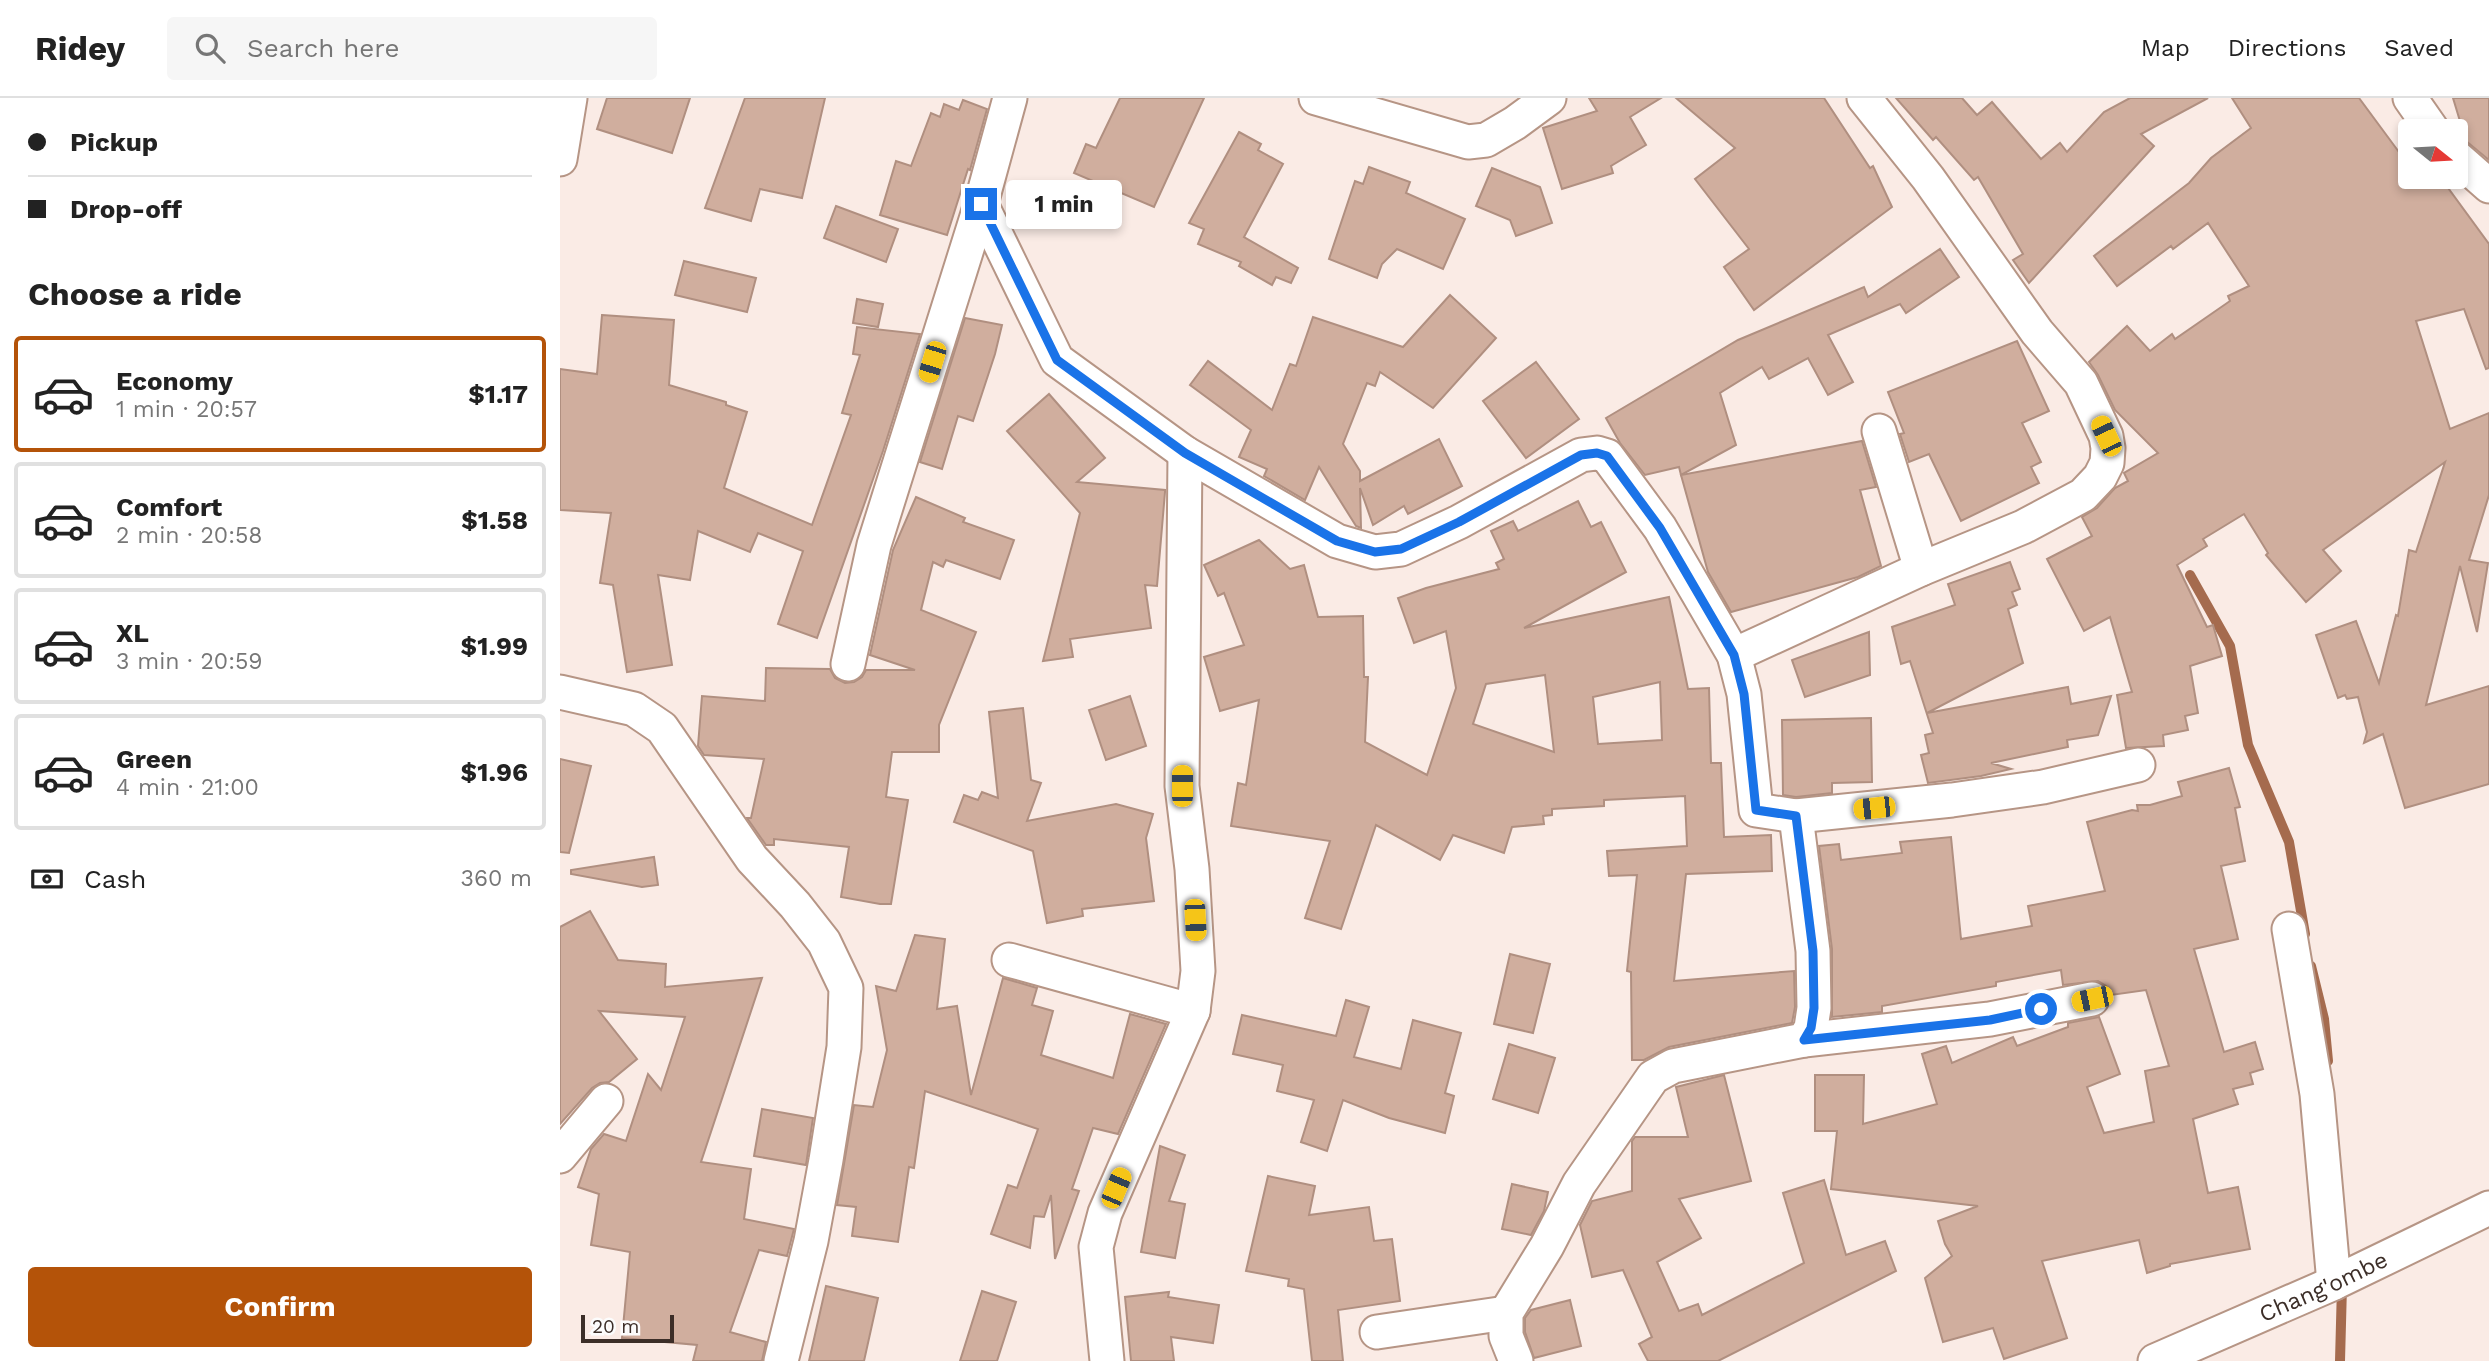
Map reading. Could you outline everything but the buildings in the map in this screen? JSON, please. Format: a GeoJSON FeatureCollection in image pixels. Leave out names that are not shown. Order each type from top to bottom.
{"type":"FeatureCollection","features":[{"type":"Feature","properties":{"kind":"street"},"geometry":{"type":"LineString","coordinates":[[560,159],[570,98]]}},
{"type":"Feature","properties":{"kind":"street"},"geometry":{"type":"LineString","coordinates":[[848,664],[874,545],[981,204],[1010,98]]}},
{"type":"Feature","properties":{"kind":"street"},"geometry":{"type":"LineString","coordinates":[[1316,98],[1468,142],[1486,140],[1549,98]]}},
{"type":"Feature","properties":{"kind":"street"},"geometry":{"type":"LineString","coordinates":[[1734,655],[1921,569],[2023,527],[2083,495],[2100,477],[2107,463],[2106,436],[2081,383],[2037,331],[1928,178],[1864,98]]}},
{"type":"Feature","properties":{"kind":"street"},"geometry":{"type":"LineString","coordinates":[[2410,98],[2425,119]]}},
{"type":"Feature","properties":{"kind":"street"},"geometry":{"type":"LineString","coordinates":[[2468,167],[2489,186]]}},
{"type":"Feature","properties":{"kind":"street"},"geometry":{"type":"LineString","coordinates":[[981,204],[1057,360],[1185,453],[1337,541],[1375,552],[1401,549],[1581,455],[1597,453],[1607,456],[1660,528],[1734,655],[1744,694],[1756,810],[1796,816],[1991,794],[2043,787],[2138,765]]}},
{"type":"Feature","properties":{"kind":"street"},"geometry":{"type":"LineString","coordinates":[[1879,430],[1921,569]]}},
{"type":"Feature","properties":{"kind":"street"},"geometry":{"type":"LineString","coordinates":[[1107,1361],[1096,1247],[1105,1213],[1193,1011],[1198,971],[1192,869],[1182,786],[1185,453]]}},
{"type":"Feature","properties":{"kind":"street"},"geometry":{"type":"LineString","coordinates":[[560,692],[634,709],[662,728],[752,859],[795,905],[824,942],[846,988],[844,1047],[826,1160],[811,1241],[781,1361]]}},
{"type":"Feature","properties":{"kind":"street"},"geometry":{"type":"LineString","coordinates":[[1796,816],[1813,951],[1814,1008],[1811,1028],[1804,1040]]}},
{"type":"Feature","properties":{"kind":"street"},"geometry":{"type":"LineString","coordinates":[[2289,929],[2317,1094],[2334,1283]]}},
{"type":"Feature","properties":{"kind":"street"},"geometry":{"type":"LineString","coordinates":[[1009,960],[1193,1011]]}},
{"type":"Feature","properties":{"kind":"street"},"geometry":{"type":"LineString","coordinates":[[1516,1361],[1506,1336],[1506,1313],[1547,1246],[1579,1184],[1653,1077],[1673,1066],[1804,1040],[1990,1020],[2092,999]]}},
{"type":"Feature","properties":{"kind":"street"},"geometry":{"type":"LineString","coordinates":[[560,1156],[606,1101]]}},
{"type":"Feature","properties":{"kind":"street","name":"Chang'ombe"},"geometry":{"type":"LineString","coordinates":[[2155,1361],[2334,1283],[2489,1208]]}},
{"type":"Feature","properties":{"kind":"street"},"geometry":{"type":"LineString","coordinates":[[1377,1332],[1506,1313]]}},
{"type":"Feature","properties":{"kind":"waterway"},"geometry":{"type":"LineString","coordinates":[[2190,575],[2230,646],[2248,745],[2289,842],[2305,934]]}},
{"type":"Feature","properties":{"kind":"waterway"},"geometry":{"type":"LineString","coordinates":[[2311,966],[2324,1019],[2328,1061]]}},
{"type":"Feature","properties":{"kind":"waterway"},"geometry":{"type":"LineString","coordinates":[[2340,1361],[2342,1286]]}},
{"type":"Feature","properties":{"kind":"route"},"geometry":{"type":"LineString","coordinates":[[981,204],[1057,360],[1185,453],[1337,541],[1375,552],[1401,549],[1459,522],[1581,455],[1597,453],[1607,456],[1660,528],[1734,655],[1744,694],[1756,810],[1796,816],[1813,951],[1814,1008],[1811,1028],[1804,1040],[1990,1020],[2041,1009]]}}]}
